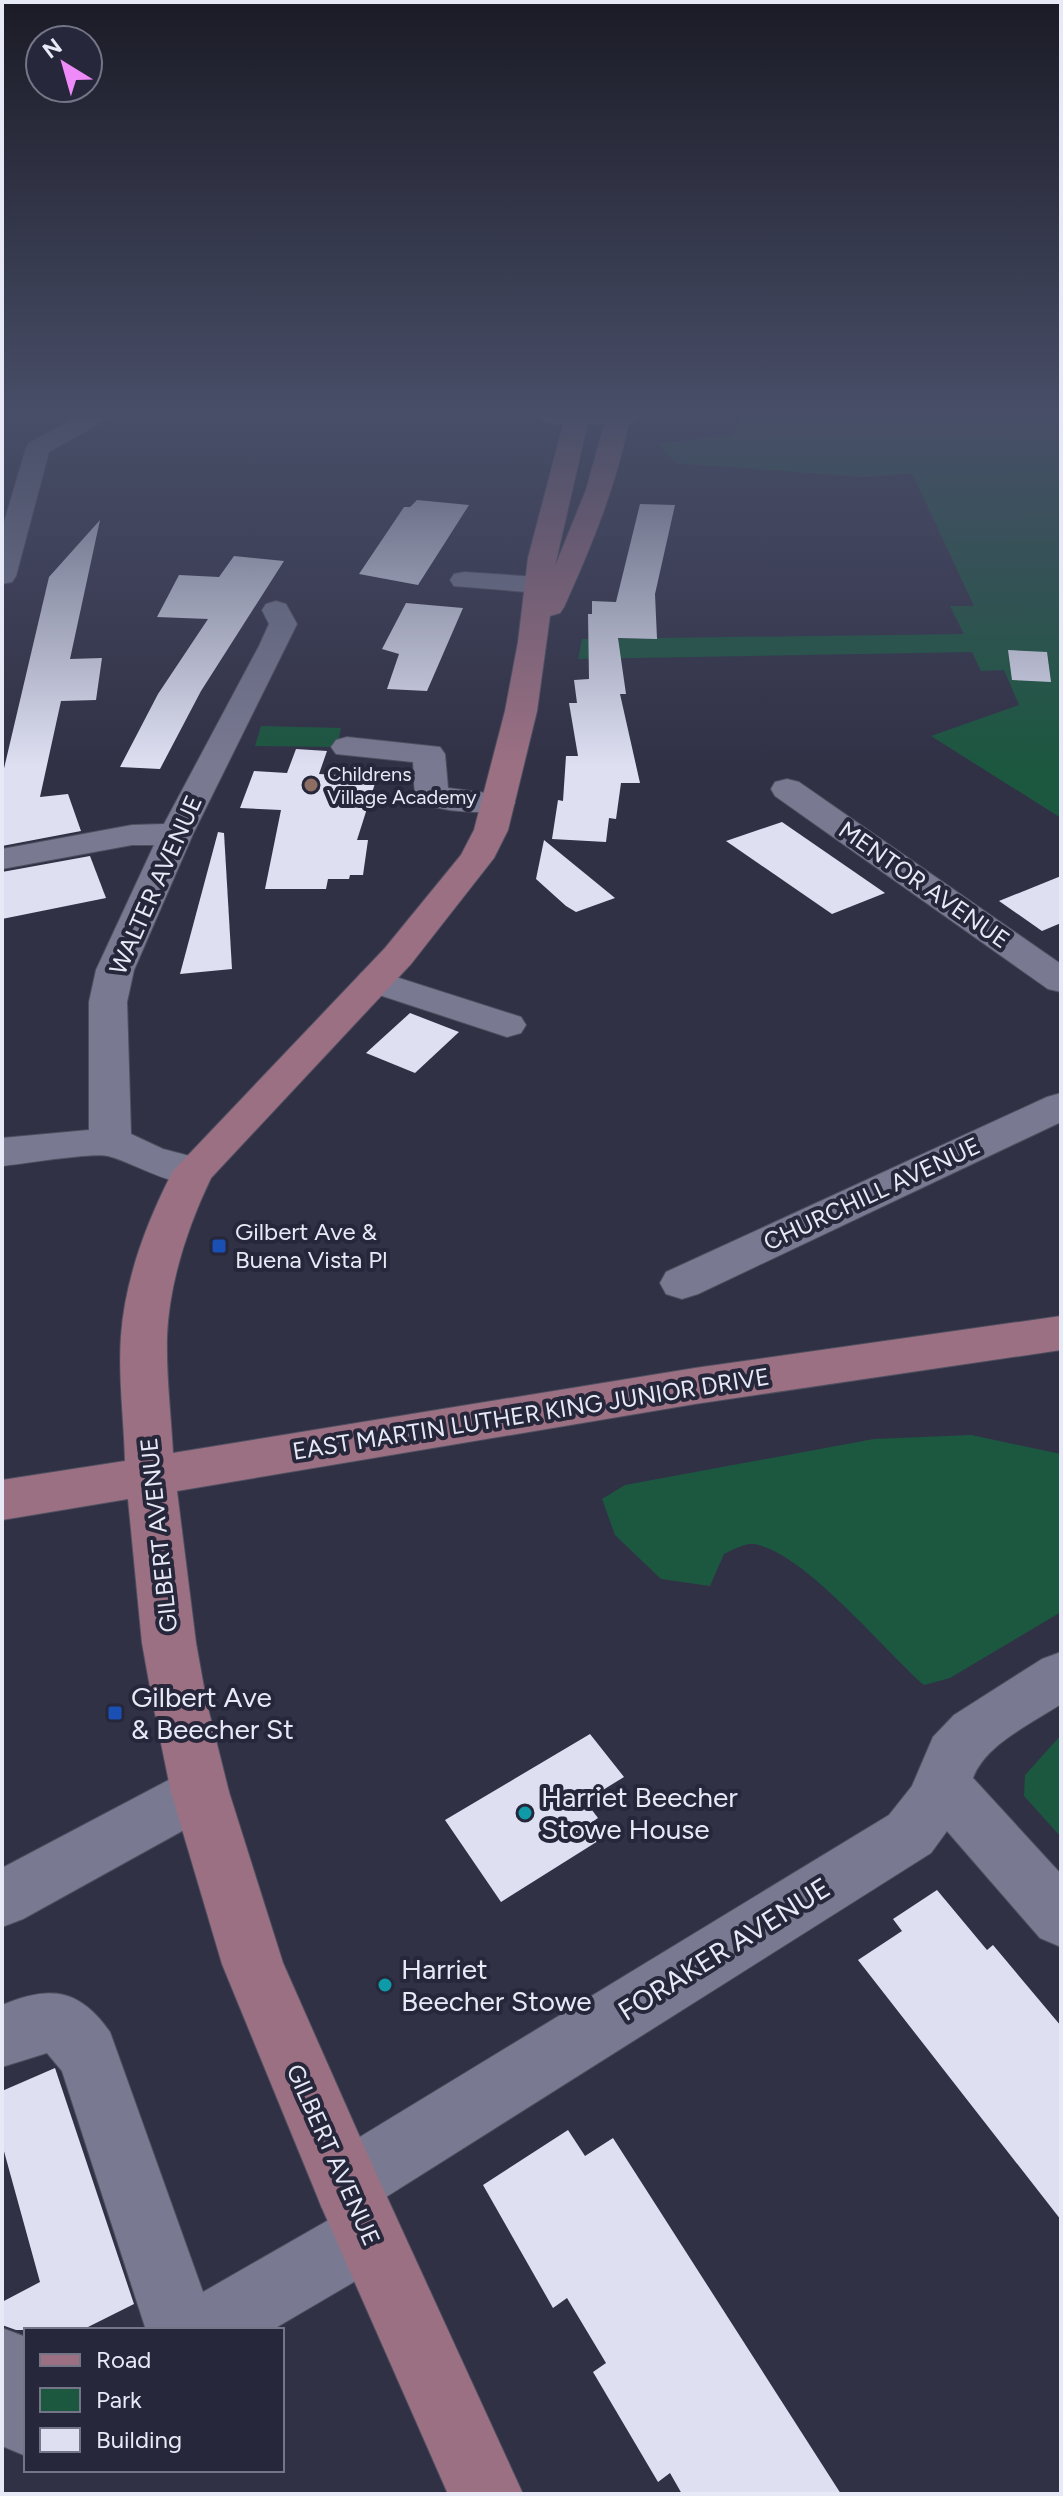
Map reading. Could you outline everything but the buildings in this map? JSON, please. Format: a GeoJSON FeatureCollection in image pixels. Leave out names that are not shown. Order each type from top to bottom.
{"type":"FeatureCollection","features":[{"type":"Feature","properties":{"kind":"main road","name":"GILBERT AVENUE"},"geometry":{"type":"LineString","coordinates":[[486,2494],[285,2046],[248,1952],[200,1792],[169,1643],[150,1476],[144,1336],[154,1274],[177,1204],[194,1171],[374,981],[477,858],[491,830],[521,711],[548,533]]}},
{"type":"Feature","properties":{"kind":"main road","name":"GILBERT AVENUE"},"geometry":{"type":"LineString","coordinates":[[533,642],[582,533]]}},
{"type":"Feature","properties":{"kind":"main road","name":"EAST MARTIN LUTHER KING JUNIOR DRIVE"},"geometry":{"type":"LineString","coordinates":[[2,1500],[511,1419],[695,1386],[1061,1333]]}},
{"type":"Feature","properties":{"kind":"street"},"geometry":{"type":"LineString","coordinates":[[2,576],[14,533]]}},
{"type":"Feature","properties":{"kind":"street"},"geometry":{"type":"LineString","coordinates":[[464,580],[539,585]]}},
{"type":"Feature","properties":{"kind":"street","name":"WALTER AVENUE"},"geometry":{"type":"LineString","coordinates":[[111,1141],[108,1002],[113,981],[176,834],[274,646],[283,624],[276,610]]}},
{"type":"Feature","properties":{"kind":"street"},"geometry":{"type":"LineString","coordinates":[[347,747],[429,754],[432,794],[455,801],[498,803]]}},
{"type":"Feature","properties":{"kind":"street","name":"MENTOR AVENUE"},"geometry":{"type":"LineString","coordinates":[[787,789],[1061,981]]}},
{"type":"Feature","properties":{"kind":"street"},"geometry":{"type":"LineString","coordinates":[[2,859],[132,835],[176,834]]}},
{"type":"Feature","properties":{"kind":"street"},"geometry":{"type":"LineString","coordinates":[[374,981],[507,1025]]}},
{"type":"Feature","properties":{"kind":"street","name":"CHURCHILL AVENUE"},"geometry":{"type":"LineString","coordinates":[[682,1283],[747,1270],[1061,1106]]}},
{"type":"Feature","properties":{"kind":"street"},"geometry":{"type":"LineString","coordinates":[[2,1152],[111,1141],[149,1159],[194,1171]]}},
{"type":"Feature","properties":{"kind":"street","name":"FORAKER AVENUE"},"geometry":{"type":"LineString","coordinates":[[208,2328],[357,2210],[910,1834],[935,1802],[953,1755],[974,1732],[1061,1675]]}},
{"type":"Feature","properties":{"kind":"street"},"geometry":{"type":"LineString","coordinates":[[942,1784],[1061,1918]]}},
{"type":"Feature","properties":{"kind":"street"},"geometry":{"type":"LineString","coordinates":[[2,1899],[200,1792]]}},
{"type":"Feature","properties":{"kind":"street"},"geometry":{"type":"LineString","coordinates":[[2,2036],[37,2021],[51,2020],[79,2040],[88,2054],[180,2328]]}},
{"type":"Feature","properties":{"kind":"street"},"geometry":{"type":"LineString","coordinates":[[2,2363],[14,2412],[24,2419]]}},
{"type":"Feature","properties":{"kind":"green space"},"geometry":{"type":"Polygon","coordinates":[[[940,533],[1061,533],[1061,818],[931,736],[1019,705],[1004,670],[981,671],[972,652],[578,659],[582,639],[964,634],[950,606],[974,606],[940,533]]]}},
{"type":"Feature","properties":{"kind":"green space"},"geometry":{"type":"Polygon","coordinates":[[[261,726],[341,728],[337,747],[255,746],[261,726]]]}},
{"type":"Feature","properties":{"kind":"green space"},"geometry":{"type":"Polygon","coordinates":[[[971,1435],[1061,1454],[1061,1612],[950,1678],[924,1685],[818,1582],[773,1550],[750,1544],[724,1554],[710,1586],[661,1579],[615,1535],[602,1499],[625,1485],[874,1439],[971,1435]]]}},
{"type":"Feature","properties":{"kind":"green space"},"geometry":{"type":"Polygon","coordinates":[[[1061,1735],[1061,1837],[1024,1796],[1025,1775],[1061,1735]]]}},
{"type":"Feature","properties":{"kind":"place","name":"Childrens Village Academy"},"geometry":{"type":"Point","coordinates":[311,785]}},
{"type":"Feature","properties":{"kind":"place","name":"Gilbert Ave & Buena Vista Pl"},"geometry":{"type":"Point","coordinates":[219,1246]}},
{"type":"Feature","properties":{"kind":"place","name":"Gilbert Ave & Beecher St"},"geometry":{"type":"Point","coordinates":[115,1713]}},
{"type":"Feature","properties":{"kind":"place","name":"Harriet Beecher Stowe House"},"geometry":{"type":"Point","coordinates":[525,1813]}},
{"type":"Feature","properties":{"kind":"place","name":"Harriet Beecher Stowe"},"geometry":{"type":"Point","coordinates":[385,1985]}}]}
